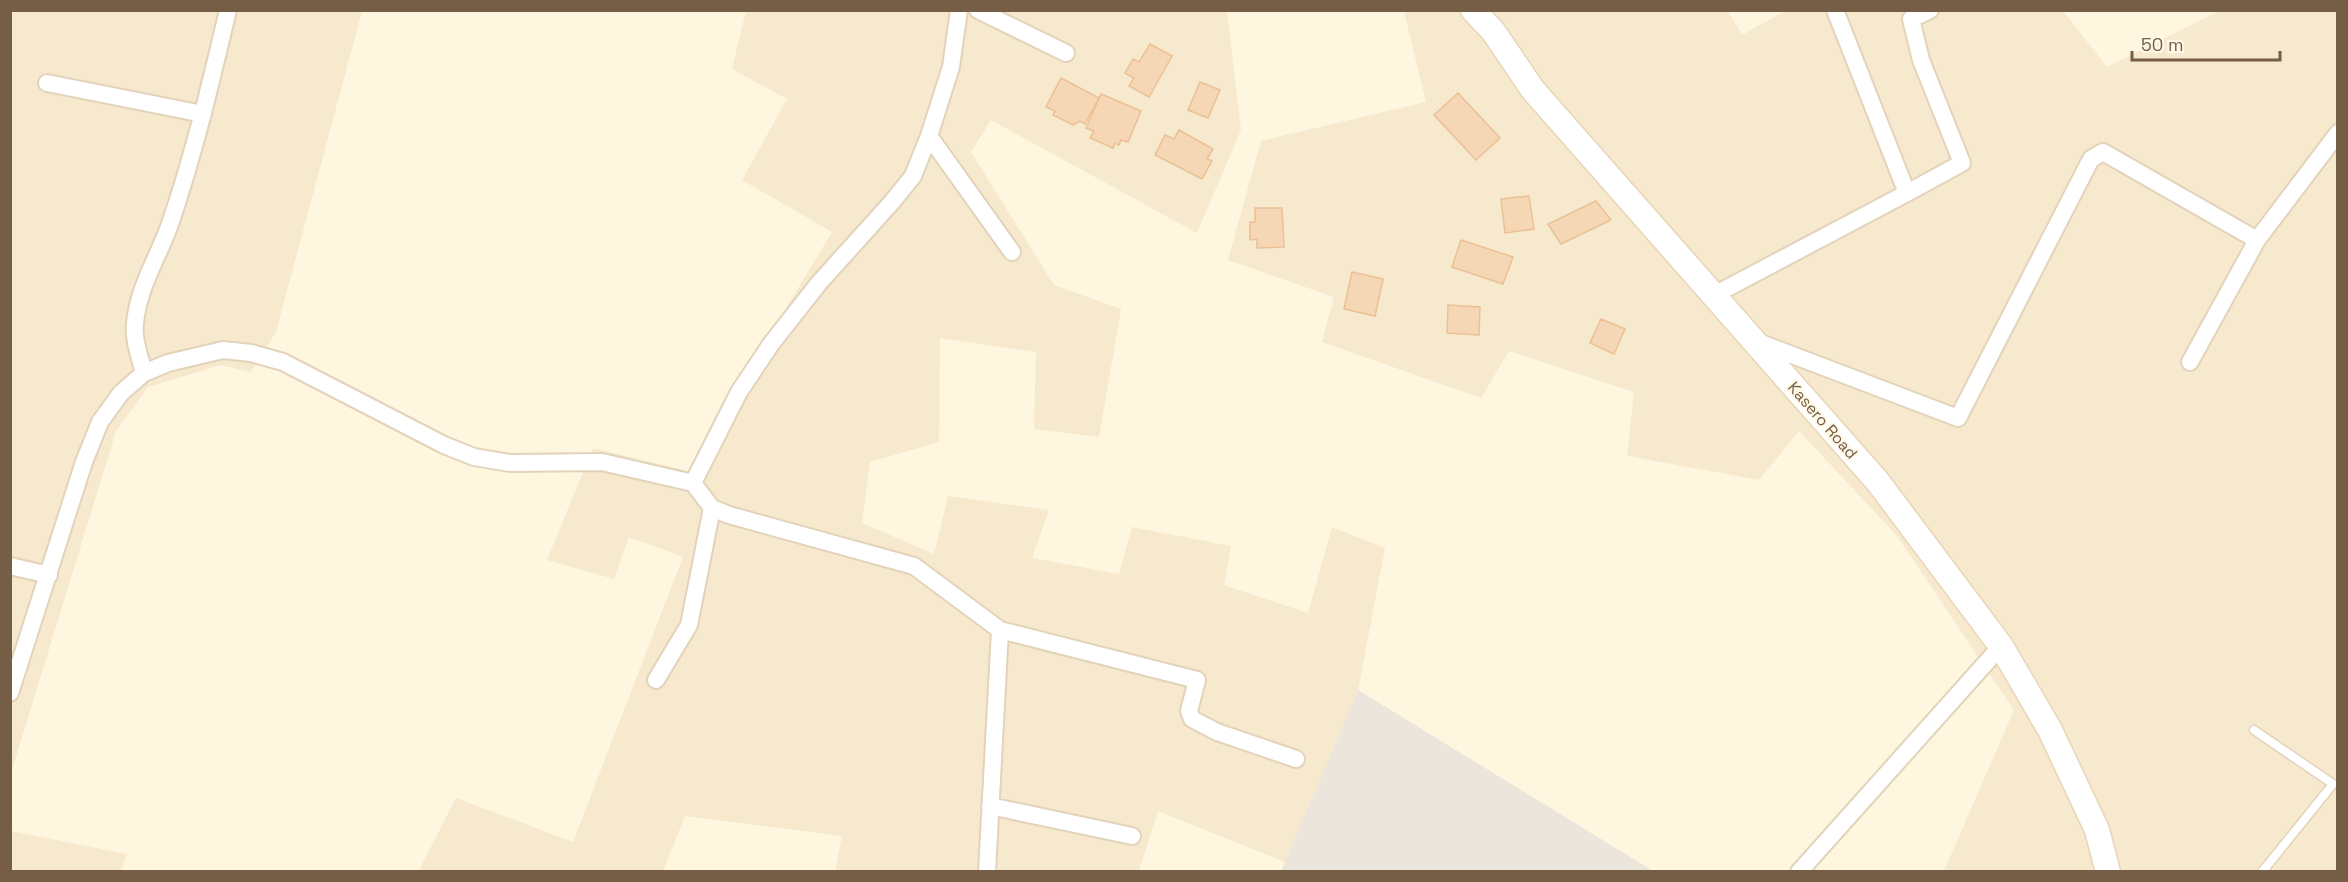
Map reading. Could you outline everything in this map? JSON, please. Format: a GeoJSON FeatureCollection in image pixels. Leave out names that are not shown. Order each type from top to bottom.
{"type":"FeatureCollection","features":[{"type":"Feature","properties":{"kind":"street"},"geometry":{"type":"LineString","coordinates":[[144,373],[135,340],[135,324],[140,299],[148,271],[169,226],[203,114],[228,10]]}},
{"type":"Feature","properties":{"kind":"street"},"geometry":{"type":"LineString","coordinates":[[693,483],[739,392],[765,354],[819,283],[913,176],[929,136],[951,67],[959,10]]}},
{"type":"Feature","properties":{"kind":"street"},"geometry":{"type":"LineString","coordinates":[[978,10],[1066,53]]}},
{"type":"Feature","properties":{"kind":"street","name":"Kasero Road"},"geometry":{"type":"LineString","coordinates":[[1473,10],[1493,31],[1533,90],[1878,482],[2001,646],[2050,730],[2097,830],[2108,872]]}},
{"type":"Feature","properties":{"kind":"street"},"geometry":{"type":"LineString","coordinates":[[1835,10],[1907,193]]}},
{"type":"Feature","properties":{"kind":"street"},"geometry":{"type":"LineString","coordinates":[[1714,295],[1962,163],[1921,60],[1911,19],[1930,10]]}},
{"type":"Feature","properties":{"kind":"street"},"geometry":{"type":"LineString","coordinates":[[47,83],[203,114]]}},
{"type":"Feature","properties":{"kind":"street"},"geometry":{"type":"LineString","coordinates":[[2190,362],[2257,240],[2337,133]]}},
{"type":"Feature","properties":{"kind":"street"},"geometry":{"type":"LineString","coordinates":[[929,136],[1012,252]]}},
{"type":"Feature","properties":{"kind":"street"},"geometry":{"type":"LineString","coordinates":[[1753,340],[1958,418],[2091,159],[2103,152],[2257,240]]}},
{"type":"Feature","properties":{"kind":"street"},"geometry":{"type":"LineString","coordinates":[[10,693],[84,462],[100,422],[121,393],[144,373],[168,363],[223,350],[251,353],[283,362],[444,445],[474,457],[510,464],[602,462],[693,483],[712,508],[729,515],[914,566],[1000,630],[1197,680],[1189,711],[1192,719],[1217,732],[1296,759]]}},
{"type":"Feature","properties":{"kind":"street"},"geometry":{"type":"LineString","coordinates":[[656,680],[689,625],[712,508]]}},
{"type":"Feature","properties":{"kind":"street"},"geometry":{"type":"LineString","coordinates":[[10,566],[49,575]]}},
{"type":"Feature","properties":{"kind":"street"},"geometry":{"type":"LineString","coordinates":[[987,872],[1000,630]]}},
{"type":"Feature","properties":{"kind":"street"},"geometry":{"type":"LineString","coordinates":[[1799,872],[2001,646]]}},
{"type":"Feature","properties":{"kind":"street"},"geometry":{"type":"LineString","coordinates":[[990,806],[1132,836]]}},
{"type":"Feature","properties":{"kind":"lane"},"geometry":{"type":"LineString","coordinates":[[2254,730],[2333,784],[2262,872]]}},
{"type":"Feature","properties":{"kind":"shaded area"},"geometry":{"type":"Polygon","coordinates":[[[11,11],[362,11],[276,332],[251,372],[221,365],[148,387],[116,431],[11,773],[11,11]]]}},
{"type":"Feature","properties":{"kind":"shaded area"},"geometry":{"type":"Polygon","coordinates":[[[746,11],[1227,11],[1241,130],[1197,233],[991,120],[971,152],[1054,285],[1121,309],[1099,437],[1034,429],[1036,352],[940,338],[939,442],[870,462],[862,523],[934,554],[948,496],[1049,510],[1032,558],[1119,574],[1132,527],[1231,546],[1224,585],[1308,613],[1332,527],[1385,548],[1358,690],[1285,862],[1158,811],[1139,871],[835,871],[842,836],[685,816],[663,871],[418,872],[456,798],[573,842],[683,557],[629,537],[614,579],[547,560],[593,448],[688,471],[832,232],[742,180],[787,99],[732,69],[746,11]]]}},
{"type":"Feature","properties":{"kind":"shaded area"},"geometry":{"type":"Polygon","coordinates":[[[1404,11],[1728,11],[1742,35],[1785,11],[2063,11],[2107,67],[2219,11],[2337,11],[2337,871],[1944,871],[2014,710],[1897,536],[1799,431],[1759,480],[1627,456],[1634,392],[1509,351],[1481,398],[1322,342],[1334,297],[1228,260],[1261,141],[1426,102],[1404,11]]]}},
{"type":"Feature","properties":{"kind":"shaded area"},"geometry":{"type":"Polygon","coordinates":[[[1358,690],[1653,871],[1281,871],[1358,690]]]}},
{"type":"Feature","properties":{"kind":"shaded area"},"geometry":{"type":"Polygon","coordinates":[[[10,831],[127,854],[121,871],[11,871],[10,831]]]}},
{"type":"Feature","properties":{"kind":"building"},"geometry":{"type":"Polygon","coordinates":[[[1150,44],[1172,56],[1149,97],[1129,86],[1134,78],[1125,73],[1133,59],[1139,62],[1150,44]]]}},
{"type":"Feature","properties":{"kind":"building"},"geometry":{"type":"Polygon","coordinates":[[[1061,78],[1099,98],[1085,124],[1080,121],[1073,125],[1053,115],[1055,111],[1046,107],[1061,78]]]}},
{"type":"Feature","properties":{"kind":"building"},"geometry":{"type":"Polygon","coordinates":[[[1200,82],[1220,90],[1208,118],[1188,110],[1200,82]]]}},
{"type":"Feature","properties":{"kind":"building"},"geometry":{"type":"Polygon","coordinates":[[[1458,93],[1500,138],[1476,160],[1434,115],[1458,93]]]}},
{"type":"Feature","properties":{"kind":"building"},"geometry":{"type":"Polygon","coordinates":[[[1101,94],[1141,111],[1128,142],[1121,140],[1119,145],[1115,143],[1113,148],[1090,138],[1094,131],[1086,128],[1101,94]]]}},
{"type":"Feature","properties":{"kind":"building"},"geometry":{"type":"Polygon","coordinates":[[[1179,130],[1213,149],[1207,159],[1212,161],[1202,179],[1155,155],[1165,135],[1174,139],[1179,130]]]}},
{"type":"Feature","properties":{"kind":"building"},"geometry":{"type":"Polygon","coordinates":[[[1529,196],[1534,229],[1505,233],[1501,199],[1529,196]]]}},
{"type":"Feature","properties":{"kind":"building"},"geometry":{"type":"Polygon","coordinates":[[[1596,201],[1611,220],[1561,244],[1548,224],[1596,201]]]}},
{"type":"Feature","properties":{"kind":"building"},"geometry":{"type":"Polygon","coordinates":[[[1255,208],[1282,208],[1284,247],[1257,248],[1257,239],[1250,240],[1250,222],[1255,222],[1255,208]]]}},
{"type":"Feature","properties":{"kind":"building"},"geometry":{"type":"Polygon","coordinates":[[[1461,240],[1513,257],[1503,284],[1452,267],[1461,240]]]}},
{"type":"Feature","properties":{"kind":"building"},"geometry":{"type":"Polygon","coordinates":[[[1352,272],[1383,279],[1375,316],[1344,309],[1352,272]]]}},
{"type":"Feature","properties":{"kind":"building"},"geometry":{"type":"Polygon","coordinates":[[[1448,305],[1480,307],[1479,335],[1447,333],[1448,305]]]}},
{"type":"Feature","properties":{"kind":"building"},"geometry":{"type":"Polygon","coordinates":[[[1601,319],[1625,329],[1614,354],[1590,343],[1601,319]]]}}]}
